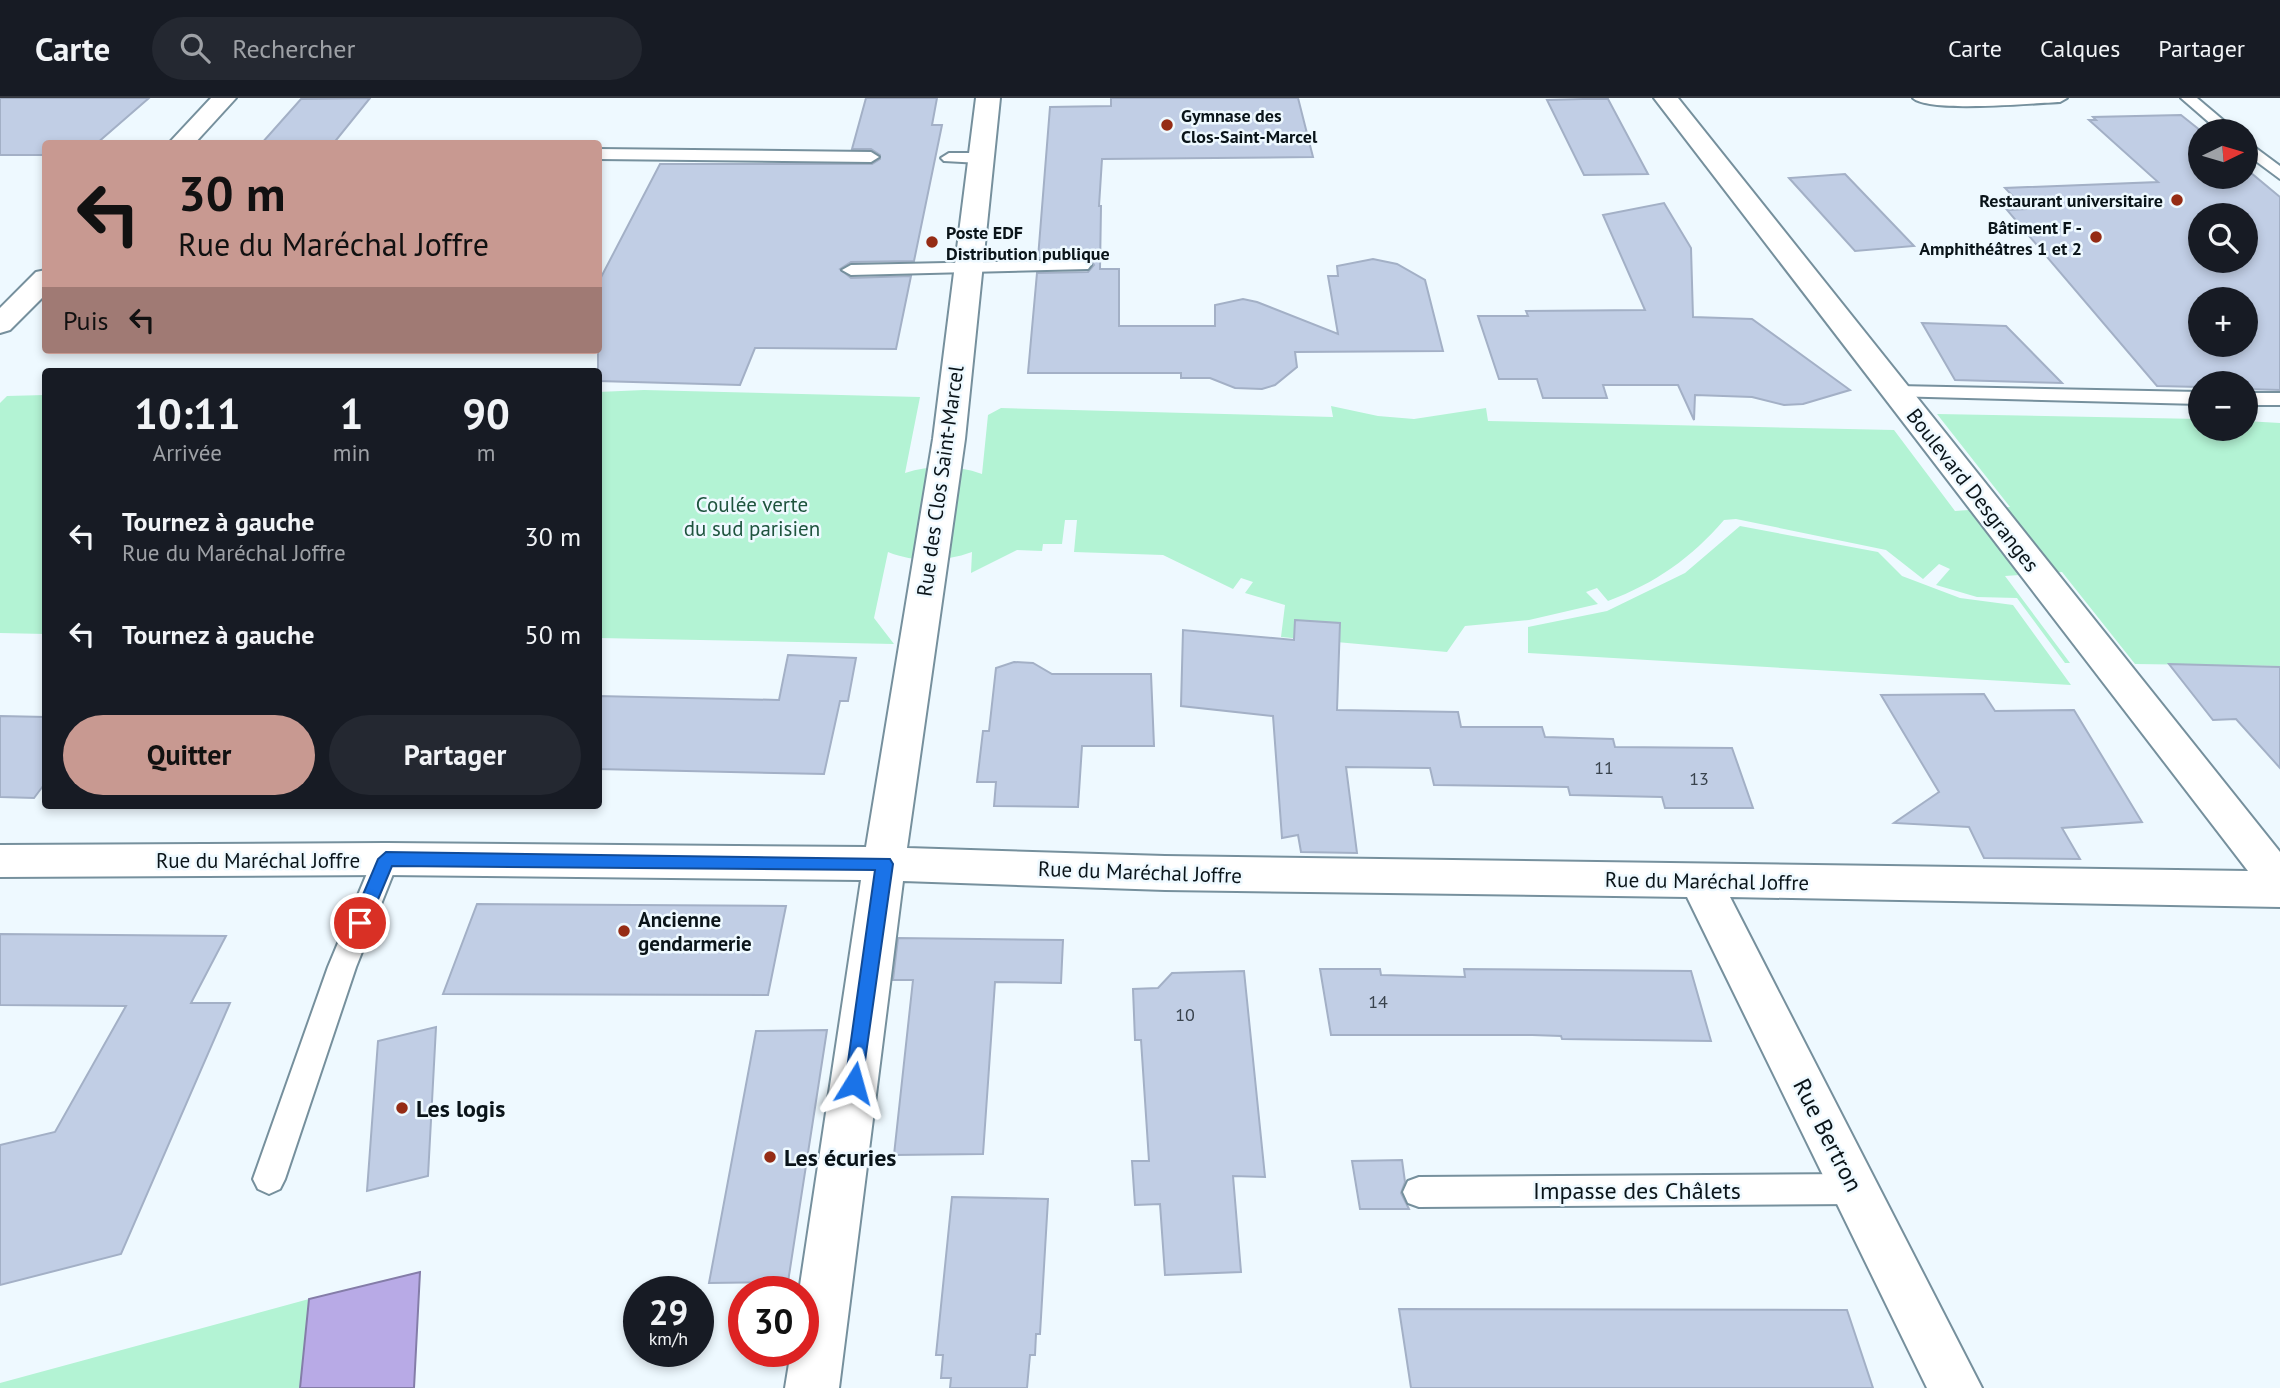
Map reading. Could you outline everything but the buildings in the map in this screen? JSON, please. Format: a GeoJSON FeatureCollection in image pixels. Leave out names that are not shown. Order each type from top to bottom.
{"type":"FeatureCollection","features":[{"type":"Feature","properties":{"kind":"street"},"geometry":{"type":"LineString","coordinates":[[184,140],[224,98]]}},
{"type":"Feature","properties":{"kind":"street","name":"Rue des Clos Saint-Marcel"},"geometry":{"type":"LineString","coordinates":[[812,1388],[884,864],[950,439],[988,98]]}},
{"type":"Feature","properties":{"kind":"street","name":"Boulevard Desgranges"},"geometry":{"type":"LineString","coordinates":[[1666,98],[2280,882]]}},
{"type":"Feature","properties":{"kind":"street"},"geometry":{"type":"LineString","coordinates":[[0,324],[42,282]]}},
{"type":"Feature","properties":{"kind":"street","name":"Rue du Maréchal Joffre"},"geometry":{"type":"LineString","coordinates":[[0,861],[386,859],[884,864],[1165,873],[2227,887],[2280,890]]}},
{"type":"Feature","properties":{"kind":"street","name":"Rue Bertron"},"geometry":{"type":"LineString","coordinates":[[1701,882],[1955,1388]]}},
{"type":"Feature","properties":{"kind":"lane"},"geometry":{"type":"LineString","coordinates":[[1920,98],[1958,102],[2060,98]]}},
{"type":"Feature","properties":{"kind":"lane"},"geometry":{"type":"LineString","coordinates":[[2188,98],[2213,119]]}},
{"type":"Feature","properties":{"kind":"lane"},"geometry":{"type":"LineString","coordinates":[[602,154],[871,158]]}},
{"type":"Feature","properties":{"kind":"lane"},"geometry":{"type":"LineString","coordinates":[[2258,156],[2280,174]]}},
{"type":"Feature","properties":{"kind":"lane"},"geometry":{"type":"LineString","coordinates":[[949,158],[980,158]]}},
{"type":"Feature","properties":{"kind":"lane"},"geometry":{"type":"LineString","coordinates":[[850,270],[1082,265]]}},
{"type":"Feature","properties":{"kind":"lane"},"geometry":{"type":"LineString","coordinates":[[1897,392],[2188,398]]}},
{"type":"Feature","properties":{"kind":"lane"},"geometry":{"type":"LineString","coordinates":[[2258,399],[2280,399]]}},
{"type":"Feature","properties":{"kind":"lane"},"geometry":{"type":"LineString","coordinates":[[269,1178],[342,967],[386,859]]}},
{"type":"Feature","properties":{"kind":"lane","name":"Impasse des Châlets"},"geometry":{"type":"LineString","coordinates":[[1419,1192],[1855,1189]]}},
{"type":"Feature","properties":{"kind":"green space","name":"Coulée verte du sud parisien"},"geometry":{"type":"Polygon","coordinates":[[[644,390],[920,397],[905,473],[944,467],[982,474],[988,415],[1001,408],[1333,417],[1331,406],[1378,416],[1414,419],[1486,408],[1488,421],[1894,430],[1955,511],[2010,507],[1937,414],[2188,419],[2188,441],[2258,441],[2258,422],[2280,423],[2280,666],[2135,664],[2062,572],[2005,576],[2070,663],[2065,663],[2017,598],[1977,597],[1936,585],[1950,569],[1939,564],[1923,579],[1886,550],[1736,519],[1724,520],[1699,546],[1672,568],[1625,594],[1608,601],[1597,588],[1586,592],[1598,604],[1529,620],[1465,626],[1447,652],[1281,637],[1285,605],[1245,593],[1253,582],[1241,578],[1233,589],[1163,555],[1074,552],[1077,520],[1065,520],[1062,544],[1043,544],[1042,551],[1017,550],[971,573],[972,552],[930,560],[888,552],[874,618],[894,644],[602,638],[602,392],[644,390]]]}},
{"type":"Feature","properties":{"kind":"green space"},"geometry":{"type":"Polygon","coordinates":[[[42,395],[42,634],[0,633],[0,403],[7,396],[42,395]]]}},
{"type":"Feature","properties":{"kind":"green space"},"geometry":{"type":"Polygon","coordinates":[[[1740,526],[1878,552],[1902,576],[1960,598],[2013,605],[2071,685],[1528,653],[1528,627],[1607,611],[1685,573],[1740,526]]]}},
{"type":"Feature","properties":{"kind":"green space"},"geometry":{"type":"Polygon","coordinates":[[[309,1299],[300,1388],[0,1388],[0,1383],[309,1299]]]}},
{"type":"Feature","properties":{"kind":"shaded area"},"geometry":{"type":"Polygon","coordinates":[[[420,1272],[414,1388],[300,1388],[309,1299],[420,1272]]]}},
{"type":"Feature","properties":{"kind":"place","name":"Gymnase des Clos-Saint-Marcel"},"geometry":{"type":"Point","coordinates":[1167,125]}},
{"type":"Feature","properties":{"kind":"place","name":"Restaurant universitaire"},"geometry":{"type":"Point","coordinates":[2177,200]}},
{"type":"Feature","properties":{"kind":"place","name":"Bâtiment F - Amphithéâtres 1 et 2"},"geometry":{"type":"Point","coordinates":[2096,237]}},
{"type":"Feature","properties":{"kind":"place","name":"Poste EDF Distribution publique"},"geometry":{"type":"Point","coordinates":[932,242]}},
{"type":"Feature","properties":{"kind":"place","name":"Ancienne gendarmerie"},"geometry":{"type":"Point","coordinates":[624,931]}},
{"type":"Feature","properties":{"kind":"place","name":"Les logis"},"geometry":{"type":"Point","coordinates":[402,1108]}},
{"type":"Feature","properties":{"kind":"place","name":"Les écuries"},"geometry":{"type":"Point","coordinates":[770,1157]}},
{"type":"Feature","properties":{"kind":"route"},"geometry":{"type":"LineString","coordinates":[[360,923],[386,859],[884,864],[854,1083]]}}]}
